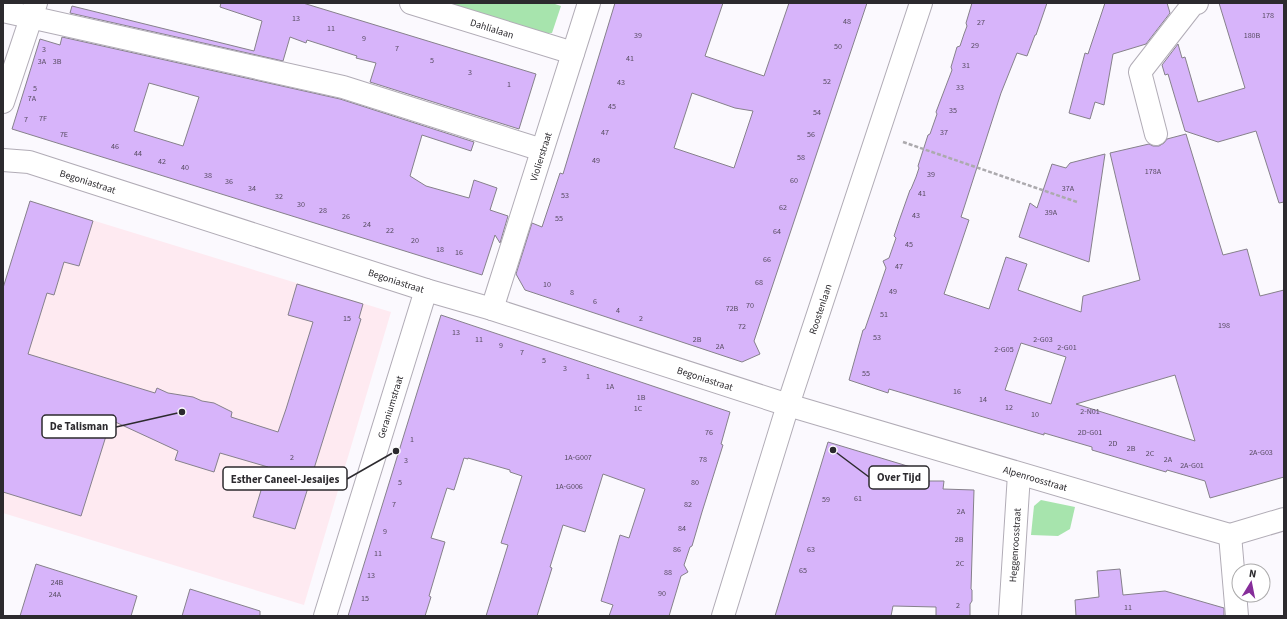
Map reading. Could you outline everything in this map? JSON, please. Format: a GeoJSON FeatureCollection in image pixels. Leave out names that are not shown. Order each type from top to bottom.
{"type":"FeatureCollection","features":[{"type":"Feature","properties":{"kind":"street","name":"Dahlialaan"},"geometry":{"type":"LineString","coordinates":[[411,3],[574,53]]}},
{"type":"Feature","properties":{"kind":"street","name":"Violierstraat"},"geometry":{"type":"LineString","coordinates":[[492,310],[589,3]]}},
{"type":"Feature","properties":{"kind":"street","name":"Roostenlaan"},"geometry":{"type":"LineString","coordinates":[[724,616],[788,405],[921,3]]}},
{"type":"Feature","properties":{"kind":"street"},"geometry":{"type":"LineString","coordinates":[[1156,134],[1140,72],[1193,4],[1197,3]]}},
{"type":"Feature","properties":{"kind":"street"},"geometry":{"type":"LineString","coordinates":[[3,11],[34,10],[343,87],[542,150]]}},
{"type":"Feature","properties":{"kind":"street"},"geometry":{"type":"LineString","coordinates":[[3,102],[34,10]]}},
{"type":"Feature","properties":{"kind":"street","name":"Begoniastraat"},"geometry":{"type":"LineString","coordinates":[[3,160],[29,162],[788,405]]}},
{"type":"Feature","properties":{"kind":"street","name":"Geraniumstraat"},"geometry":{"type":"LineString","coordinates":[[325,616],[426,290]]}},
{"type":"Feature","properties":{"kind":"street","name":"Alpenroosstraat"},"geometry":{"type":"LineString","coordinates":[[788,405],[1019,474],[1230,534]]}},
{"type":"Feature","properties":{"kind":"street","name":"Heggenroosstraat"},"geometry":{"type":"LineString","coordinates":[[1010,616],[1019,474]]}},
{"type":"Feature","properties":{"kind":"street"},"geometry":{"type":"LineString","coordinates":[[1237,616],[1230,534],[1284,520]]}},
{"type":"Feature","properties":{"kind":"path"},"geometry":{"type":"LineString","coordinates":[[877,134],[1076,202]]}},
{"type":"Feature","properties":{"kind":"shaded area"},"geometry":{"type":"Polygon","coordinates":[[[30,201],[391,312],[304,605],[3,513],[3,288],[30,201]]]}},
{"type":"Feature","properties":{"kind":"green space"},"geometry":{"type":"Polygon","coordinates":[[[448,3],[552,3],[561,6],[552,33],[544,33],[448,3]]]}},
{"type":"Feature","properties":{"kind":"green space"},"geometry":{"type":"Polygon","coordinates":[[[1041,500],[1075,507],[1070,529],[1058,536],[1031,535],[1034,506],[1041,500]]]}},
{"type":"Feature","properties":{"kind":"building"},"geometry":{"type":"Polygon","coordinates":[[[221,3],[303,3],[536,74],[519,129],[370,82],[376,63],[356,58],[357,56],[307,40],[306,43],[290,37],[283,61],[70,13],[72,6],[254,51],[262,21],[220,7],[221,3]]]}},
{"type":"Feature","properties":{"kind":"building"},"geometry":{"type":"Polygon","coordinates":[[[615,3],[723,3],[705,56],[764,76],[789,3],[867,3],[754,341],[760,354],[742,362],[525,290],[516,274],[532,223],[542,227],[560,173],[563,174],[615,3]],[[692,93],[674,148],[734,168],[753,111],[735,108],[692,93]]]}},
{"type":"Feature","properties":{"kind":"building"},"geometry":{"type":"Polygon","coordinates":[[[972,3],[1047,3],[1027,56],[1017,53],[1001,93],[961,217],[969,220],[944,294],[989,309],[1006,257],[1027,264],[1018,290],[1081,312],[1083,296],[1140,280],[1110,153],[1149,144],[1159,146],[1167,139],[1186,134],[1223,255],[1247,249],[1260,296],[1284,290],[1284,477],[1210,498],[1205,481],[1167,470],[1166,472],[1092,450],[1092,447],[1044,433],[1044,435],[889,389],[888,393],[849,380],[863,330],[865,329],[886,268],[883,261],[889,258],[896,238],[894,236],[916,177],[928,135],[930,134],[937,114],[936,112],[952,70],[951,67],[957,47],[960,46],[967,26],[966,23],[972,3]],[[1021,343],[1005,390],[1051,404],[1066,357],[1021,343]],[[1175,375],[1076,404],[1195,441],[1175,375]]]}},
{"type":"Feature","properties":{"kind":"building"},"geometry":{"type":"Polygon","coordinates":[[[1105,3],[1167,3],[1170,13],[1146,44],[1113,54],[1104,105],[1095,102],[1090,119],[1069,113],[1085,53],[1088,54],[1105,3]]]}},
{"type":"Feature","properties":{"kind":"building"},"geometry":{"type":"Polygon","coordinates":[[[1219,3],[1284,3],[1284,202],[1279,203],[1256,131],[1218,142],[1185,131],[1168,74],[1165,75],[1162,65],[1178,44],[1182,58],[1185,57],[1198,102],[1245,88],[1219,3]]]}},
{"type":"Feature","properties":{"kind":"building"},"geometry":{"type":"Polygon","coordinates":[[[62,37],[340,99],[474,142],[471,151],[422,135],[410,176],[426,186],[469,198],[474,180],[497,188],[490,210],[508,216],[500,243],[495,235],[482,275],[12,129],[40,39],[60,45],[62,37]],[[149,83],[134,131],[183,146],[199,97],[149,83]]]}},
{"type":"Feature","properties":{"kind":"building"},"geometry":{"type":"Polygon","coordinates":[[[1105,154],[1089,262],[1019,237],[1030,203],[1037,208],[1052,164],[1066,168],[1070,163],[1105,154]]]}},
{"type":"Feature","properties":{"kind":"building"},"geometry":{"type":"Polygon","coordinates":[[[30,201],[93,221],[79,266],[64,262],[54,295],[47,293],[28,354],[155,393],[157,388],[168,393],[193,397],[202,401],[214,403],[232,412],[231,417],[278,432],[313,322],[288,315],[297,284],[363,304],[359,318],[361,319],[295,529],[253,517],[268,467],[220,453],[214,472],[175,460],[178,451],[111,420],[81,516],[3,492],[3,288],[30,201]]]}},
{"type":"Feature","properties":{"kind":"building"},"geometry":{"type":"Polygon","coordinates":[[[441,315],[730,412],[721,444],[723,445],[692,546],[690,547],[684,565],[688,572],[681,576],[669,616],[609,616],[613,605],[601,601],[620,535],[629,538],[645,489],[603,474],[585,532],[563,525],[550,567],[552,568],[537,616],[486,616],[508,545],[501,543],[522,476],[510,472],[510,470],[464,458],[454,490],[447,488],[431,538],[445,542],[429,596],[431,597],[425,616],[348,616],[441,315]]]}},
{"type":"Feature","properties":{"kind":"building"},"geometry":{"type":"Polygon","coordinates":[[[828,442],[914,468],[910,481],[944,481],[943,489],[974,490],[971,589],[972,601],[970,604],[970,616],[936,616],[936,607],[893,606],[891,616],[775,616],[828,442]]]}},
{"type":"Feature","properties":{"kind":"building"},"geometry":{"type":"Polygon","coordinates":[[[36,564],[137,596],[131,616],[20,616],[36,564]]]}},
{"type":"Feature","properties":{"kind":"building"},"geometry":{"type":"Polygon","coordinates":[[[1120,569],[1123,595],[1165,591],[1224,608],[1224,616],[1076,616],[1075,600],[1099,597],[1097,571],[1120,569]]]}},
{"type":"Feature","properties":{"kind":"building"},"geometry":{"type":"Polygon","coordinates":[[[190,589],[260,611],[260,616],[182,616],[190,589]]]}},
{"type":"Feature","properties":{"kind":"place","name":"De Talisman"},"geometry":{"type":"Point","coordinates":[182,412]}},
{"type":"Feature","properties":{"kind":"place","name":"Over Tijd"},"geometry":{"type":"Point","coordinates":[833,450]}},
{"type":"Feature","properties":{"kind":"place","name":"Esther Caneel-Jesaijes"},"geometry":{"type":"Point","coordinates":[396,451]}}]}
